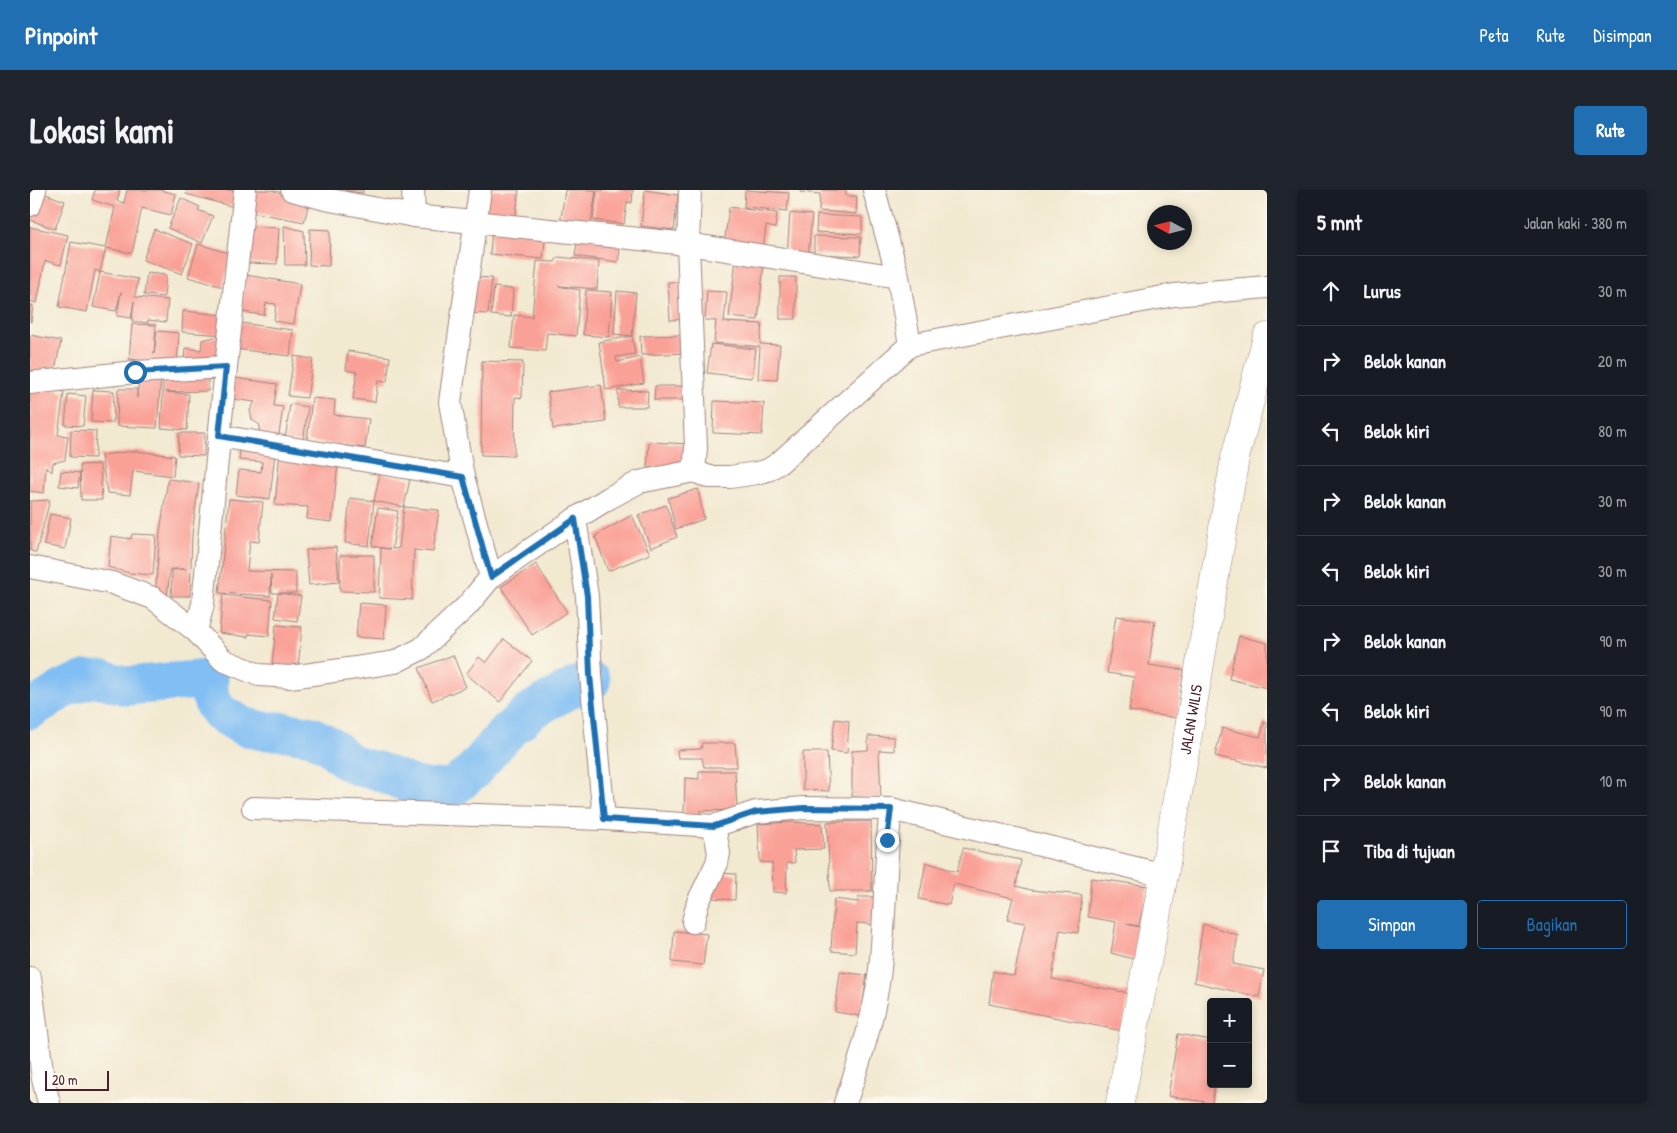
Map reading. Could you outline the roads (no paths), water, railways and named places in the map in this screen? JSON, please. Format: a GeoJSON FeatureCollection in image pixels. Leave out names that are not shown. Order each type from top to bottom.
{"type":"FeatureCollection","features":[{"type":"Feature","properties":{"kind":"main road","name":"JALAN WILIS"},"geometry":{"type":"LineString","coordinates":[[1120,1103],[1164,875],[1235,458],[1267,336]]}},
{"type":"Feature","properties":{"kind":"street"},"geometry":{"type":"LineString","coordinates":[[30,204],[35,190]]}},
{"type":"Feature","properties":{"kind":"street"},"geometry":{"type":"LineString","coordinates":[[196,630],[203,604],[245,190]]}},
{"type":"Feature","properties":{"kind":"street"},"geometry":{"type":"LineString","coordinates":[[292,190],[325,199],[414,216],[688,244],[898,277]]}},
{"type":"Feature","properties":{"kind":"street"},"geometry":{"type":"LineString","coordinates":[[413,190],[414,216]]}},
{"type":"Feature","properties":{"kind":"street"},"geometry":{"type":"LineString","coordinates":[[480,190],[450,402],[463,477],[491,577]]}},
{"type":"Feature","properties":{"kind":"street"},"geometry":{"type":"LineString","coordinates":[[690,190],[688,244],[696,448],[694,471]]}},
{"type":"Feature","properties":{"kind":"street"},"geometry":{"type":"LineString","coordinates":[[874,190],[898,277],[910,345]]}},
{"type":"Feature","properties":{"kind":"street"},"geometry":{"type":"LineString","coordinates":[[30,567],[112,584],[153,598],[196,630],[223,660],[259,675],[290,677],[395,662],[421,648],[442,630],[467,606],[491,577],[575,519],[639,482],[694,471],[709,477],[730,477],[757,473],[774,466],[795,450],[910,345],[1174,295],[1267,286]]}},
{"type":"Feature","properties":{"kind":"street"},"geometry":{"type":"LineString","coordinates":[[30,383],[135,372],[226,367]]}},
{"type":"Feature","properties":{"kind":"street"},"geometry":{"type":"LineString","coordinates":[[219,436],[463,477]]}},
{"type":"Feature","properties":{"kind":"street"},"geometry":{"type":"LineString","coordinates":[[575,519],[587,596],[590,675],[604,819]]}},
{"type":"Feature","properties":{"kind":"street"},"geometry":{"type":"LineString","coordinates":[[253,808],[604,819],[714,826],[756,812],[804,808],[891,809],[1164,875]]}},
{"type":"Feature","properties":{"kind":"street"},"geometry":{"type":"LineString","coordinates":[[845,1103],[858,1069],[871,1022],[879,977],[887,840],[891,809]]}},
{"type":"Feature","properties":{"kind":"street"},"geometry":{"type":"LineString","coordinates":[[693,922],[698,902],[717,864],[719,853],[714,826]]}},
{"type":"Feature","properties":{"kind":"street"},"geometry":{"type":"LineString","coordinates":[[30,978],[32,1006],[43,1079],[49,1103]]}},
{"type":"Feature","properties":{"kind":"waterway"},"geometry":{"type":"LineString","coordinates":[[30,710],[65,688],[88,679],[103,679],[127,686],[209,679],[209,692],[214,705],[220,713],[243,726],[262,731],[281,731],[312,736],[330,746],[346,760],[359,767],[378,771],[412,785],[429,789],[455,786],[473,771],[507,732],[532,710],[576,686],[591,681]]}}]}
